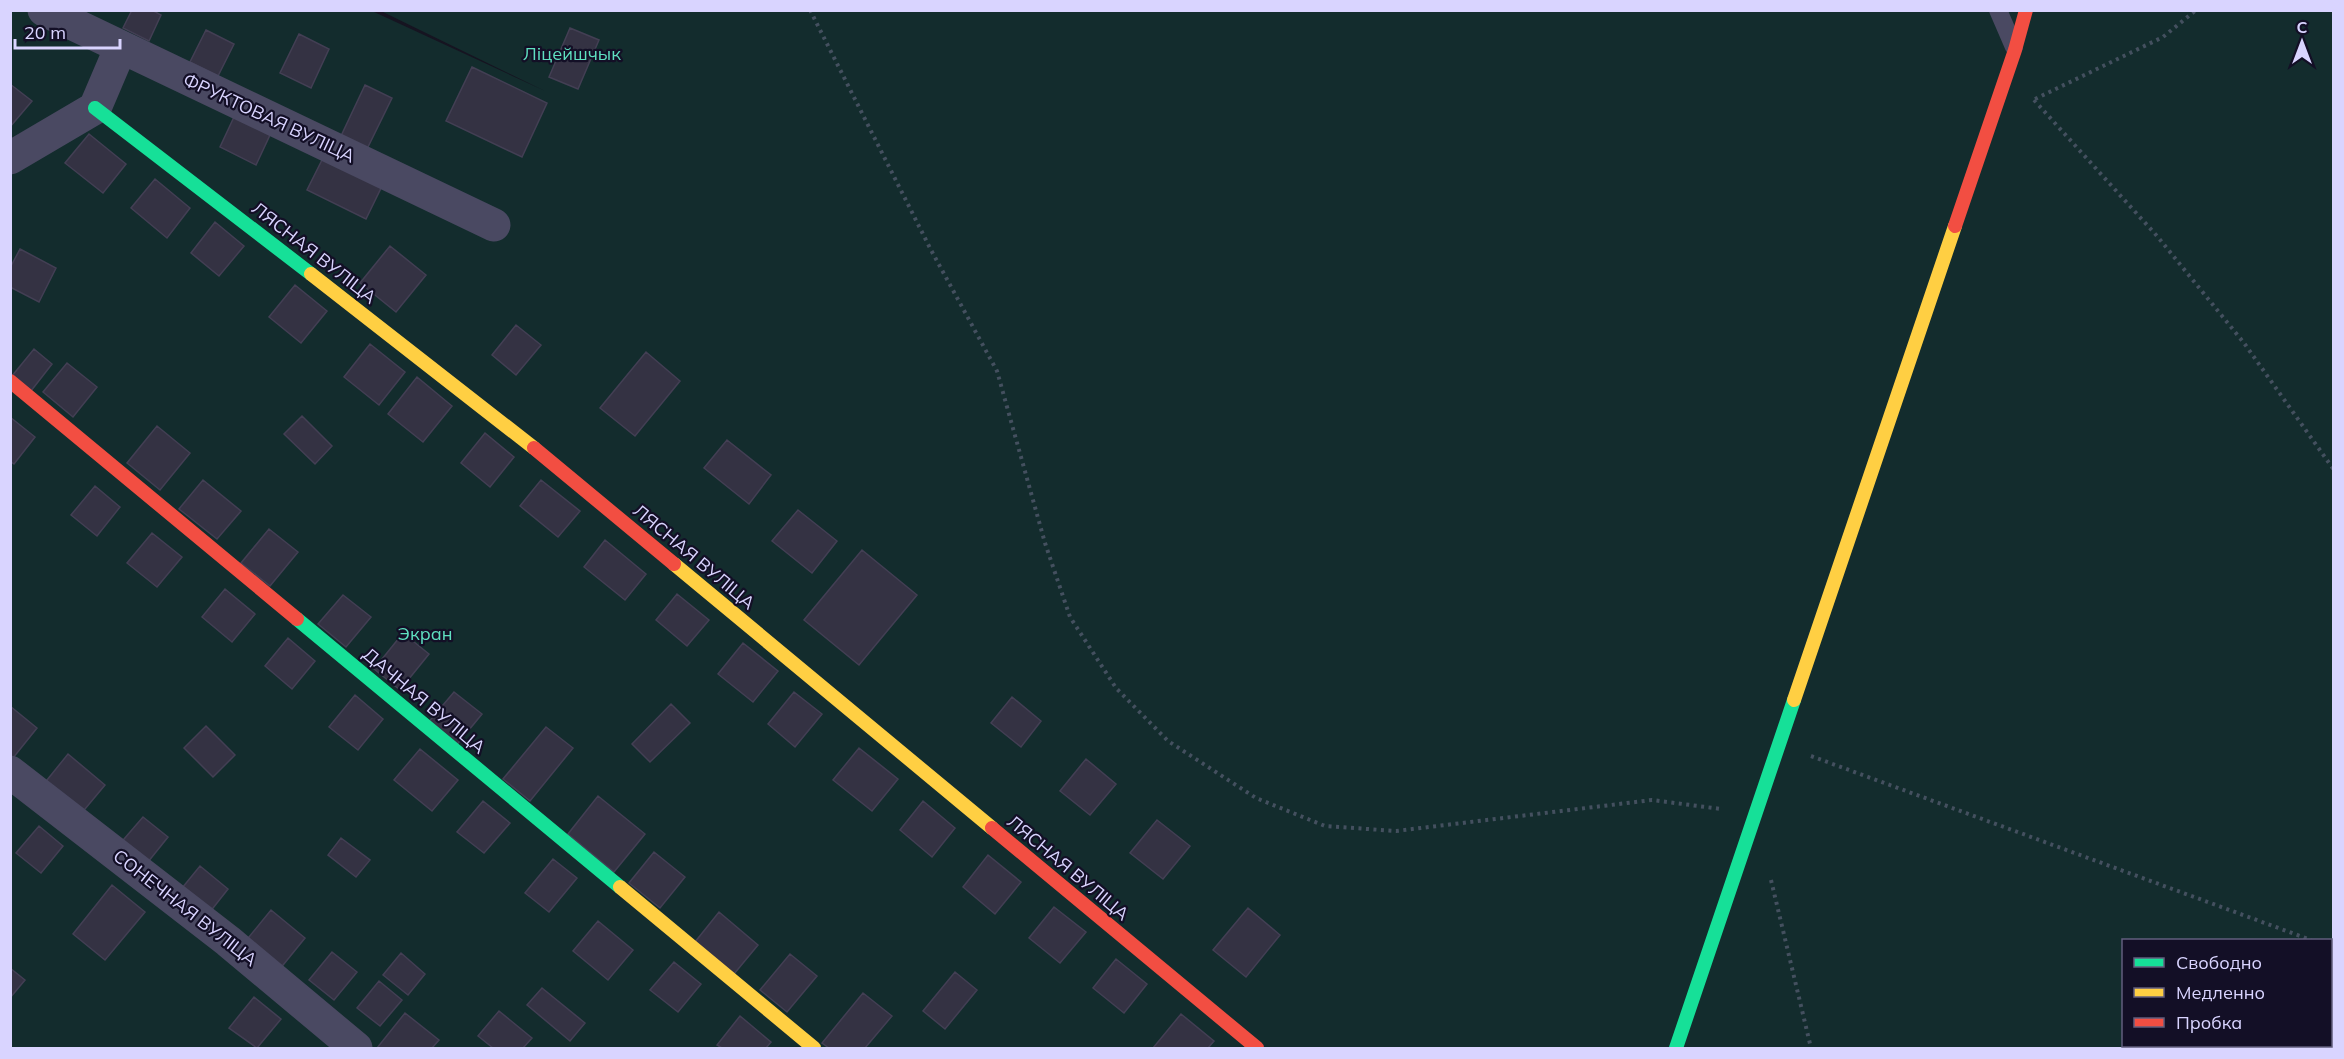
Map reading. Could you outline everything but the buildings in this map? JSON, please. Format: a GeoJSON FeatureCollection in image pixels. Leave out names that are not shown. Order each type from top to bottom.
{"type":"FeatureCollection","features":[{"type":"Feature","properties":{"kind":"street","name":"ФРУКТОВАЯ ВУЛІЦА"},"geometry":{"type":"LineString","coordinates":[[44,10],[494,225]]}},
{"type":"Feature","properties":{"kind":"street"},"geometry":{"type":"LineString","coordinates":[[1676,1048],[2015,50],[2026,10]]}},
{"type":"Feature","properties":{"kind":"street"},"geometry":{"type":"LineString","coordinates":[[10,158],[95,108],[121,47]]}},
{"type":"Feature","properties":{"kind":"street","name":"ЛЯСНАЯ ВУЛІЦА"},"geometry":{"type":"LineString","coordinates":[[95,108],[493,414],[1257,1048]]}},
{"type":"Feature","properties":{"kind":"street","name":"ДАЧНАЯ ВУЛІЦА"},"geometry":{"type":"LineString","coordinates":[[10,381],[814,1048]]}},
{"type":"Feature","properties":{"kind":"street","name":"СОНЕЧНАЯ ВУЛІЦА"},"geometry":{"type":"LineString","coordinates":[[10,772],[228,940],[356,1048]]}},
{"type":"Feature","properties":{"kind":"lane"},"geometry":{"type":"LineString","coordinates":[[1998,10],[2015,50]]}},
{"type":"Feature","properties":{"kind":"path"},"geometry":{"type":"LineString","coordinates":[[810,10],[931,250],[997,371],[1045,543],[1070,617],[1116,688],[1168,741],[1256,798],[1325,826],[1396,831],[1652,800],[1755,813]]}},
{"type":"Feature","properties":{"kind":"path"},"geometry":{"type":"LineString","coordinates":[[2196,10],[2163,37],[2035,100],[2157,237],[2244,343],[2334,470]]}},
{"type":"Feature","properties":{"kind":"path"},"geometry":{"type":"LineString","coordinates":[[1779,744],[2308,939]]}},
{"type":"Feature","properties":{"kind":"path"},"geometry":{"type":"LineString","coordinates":[[1769,869],[1811,1048]]}},
{"type":"Feature","properties":{"kind":"green space"},"geometry":{"type":"Polygon","coordinates":[[[10,11],[372,11],[545,91],[381,11],[2333,11],[2333,1048],[11,1048],[10,11]]]}},
{"type":"Feature","properties":{"kind":"traffic: fast"},"geometry":{"type":"LineString","coordinates":[[95,108],[311,274]]}},
{"type":"Feature","properties":{"kind":"traffic: fast"},"geometry":{"type":"LineString","coordinates":[[297,619],[620,887]]}},
{"type":"Feature","properties":{"kind":"traffic: fast"},"geometry":{"type":"LineString","coordinates":[[1676,1048],[1794,700]]}},
{"type":"Feature","properties":{"kind":"traffic: slow"},"geometry":{"type":"LineString","coordinates":[[1794,700],[1955,226]]}},
{"type":"Feature","properties":{"kind":"traffic: slow"},"geometry":{"type":"LineString","coordinates":[[311,274],[534,448]]}},
{"type":"Feature","properties":{"kind":"traffic: slow"},"geometry":{"type":"LineString","coordinates":[[674,564],[992,828]]}},
{"type":"Feature","properties":{"kind":"traffic: slow"},"geometry":{"type":"LineString","coordinates":[[620,887],[814,1048]]}},
{"type":"Feature","properties":{"kind":"traffic: jam"},"geometry":{"type":"LineString","coordinates":[[1955,226],[2015,50],[2026,10]]}},
{"type":"Feature","properties":{"kind":"traffic: jam"},"geometry":{"type":"LineString","coordinates":[[10,381],[297,619]]}},
{"type":"Feature","properties":{"kind":"traffic: jam"},"geometry":{"type":"LineString","coordinates":[[534,448],[674,564]]}},
{"type":"Feature","properties":{"kind":"traffic: jam"},"geometry":{"type":"LineString","coordinates":[[992,828],[1257,1048]]}},
{"type":"Feature","properties":{"kind":"park label","name":"Ліцейшчык"},"geometry":{"type":"Point","coordinates":[572,54]}},
{"type":"Feature","properties":{"kind":"park label","name":"Экран"},"geometry":{"type":"Point","coordinates":[425,634]}}]}
